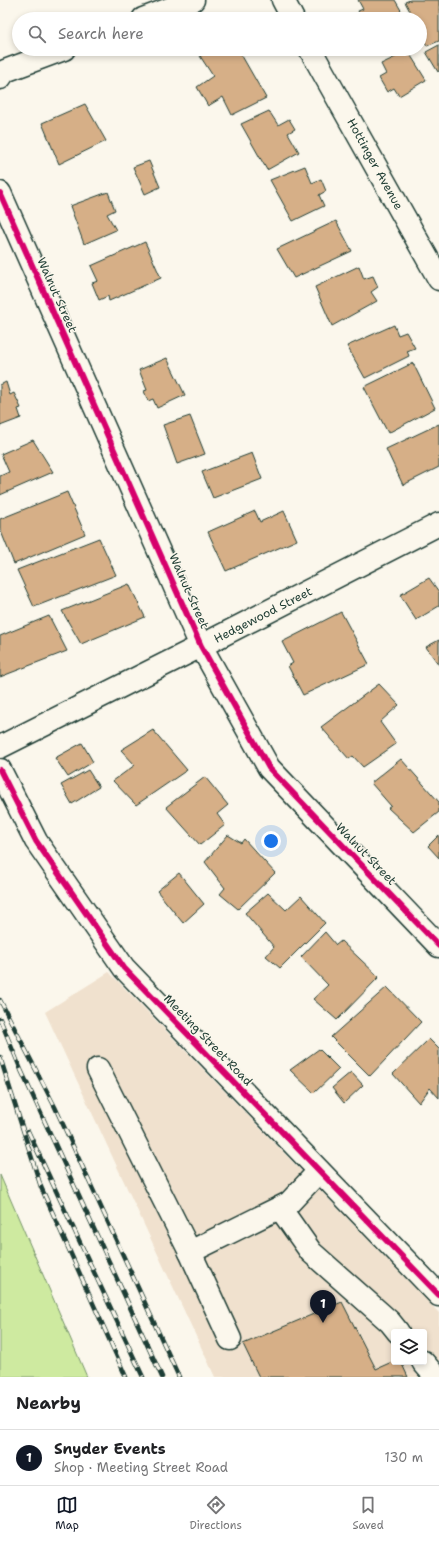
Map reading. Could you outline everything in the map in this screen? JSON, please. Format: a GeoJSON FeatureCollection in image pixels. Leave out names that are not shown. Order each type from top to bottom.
{"type":"FeatureCollection","features":[{"type":"Feature","properties":{"kind":"street"},"geometry":{"type":"LineString","coordinates":[[161,12],[193,0]]}},
{"type":"Feature","properties":{"kind":"street"},"geometry":{"type":"LineString","coordinates":[[283,0],[290,12]]}},
{"type":"Feature","properties":{"kind":"street"},"geometry":{"type":"LineString","coordinates":[[3,75],[48,56]]}},
{"type":"Feature","properties":{"kind":"street","name":"Hottinger Avenue"},"geometry":{"type":"LineString","coordinates":[[314,56],[439,279]]}},
{"type":"Feature","properties":{"kind":"street","name":"Walnut Street"},"geometry":{"type":"LineString","coordinates":[[0,193],[201,646],[269,768],[439,946]]}},
{"type":"Feature","properties":{"kind":"street","name":"Hedgewood Street"},"geometry":{"type":"LineString","coordinates":[[0,747],[439,524]]}},
{"type":"Feature","properties":{"kind":"street","name":"Meeting Street Road"},"geometry":{"type":"LineString","coordinates":[[0,770],[36,841],[124,968],[439,1295]]}},
{"type":"Feature","properties":{"kind":"street"},"geometry":{"type":"LineString","coordinates":[[98,1069],[190,1252],[230,1339]]}},
{"type":"Feature","properties":{"kind":"street"},"geometry":{"type":"LineString","coordinates":[[190,1252],[289,1203],[319,1171]]}},
{"type":"Feature","properties":{"kind":"street"},"geometry":{"type":"LineString","coordinates":[[280,1208],[311,1252],[390,1322],[396,1329]]}},
{"type":"Feature","properties":{"kind":"street"},"geometry":{"type":"LineString","coordinates":[[426,1365],[436,1377]]}},
{"type":"Feature","properties":{"kind":"shaded area"},"geometry":{"type":"Polygon","coordinates":[[[109,972],[439,1313],[439,1377],[215,1377],[45,1012],[109,972]]]}},
{"type":"Feature","properties":{"kind":"green space"},"geometry":{"type":"Polygon","coordinates":[[[0,1175],[87,1377],[0,1377],[0,1175]]]}},
{"type":"Feature","properties":{"kind":"building"},"geometry":{"type":"Polygon","coordinates":[[[358,0],[395,0],[402,12],[358,12],[363,9],[358,0]]]}},
{"type":"Feature","properties":{"kind":"building"},"geometry":{"type":"Polygon","coordinates":[[[410,0],[439,0],[439,41],[427,46],[427,12],[410,12],[405,2],[410,0]]]}},
{"type":"Feature","properties":{"kind":"building"},"geometry":{"type":"Polygon","coordinates":[[[439,45],[438,72],[427,54],[427,51],[439,45]]]}},
{"type":"Feature","properties":{"kind":"building"},"geometry":{"type":"Polygon","coordinates":[[[200,56],[242,56],[266,98],[232,115],[223,97],[208,106],[197,87],[213,76],[200,56]]]}},
{"type":"Feature","properties":{"kind":"building"},"geometry":{"type":"Polygon","coordinates":[[[398,56],[411,56],[426,80],[399,96],[394,88],[387,92],[379,78],[386,74],[381,64],[398,56]]]}},
{"type":"Feature","properties":{"kind":"building"},"geometry":{"type":"Polygon","coordinates":[[[85,104],[106,141],[59,164],[42,123],[85,104]]]}},
{"type":"Feature","properties":{"kind":"building"},"geometry":{"type":"Polygon","coordinates":[[[269,111],[278,125],[289,119],[295,129],[288,133],[299,152],[267,170],[241,124],[269,111]]]}},
{"type":"Feature","properties":{"kind":"building"},"geometry":{"type":"Polygon","coordinates":[[[149,161],[160,187],[145,194],[133,167],[149,161]]]}},
{"type":"Feature","properties":{"kind":"building"},"geometry":{"type":"Polygon","coordinates":[[[305,166],[312,183],[321,179],[326,191],[319,195],[324,206],[293,221],[270,180],[305,166]]]}},
{"type":"Feature","properties":{"kind":"building"},"geometry":{"type":"Polygon","coordinates":[[[108,192],[115,210],[107,214],[116,230],[84,244],[70,206],[108,192]]]}},
{"type":"Feature","properties":{"kind":"building"},"geometry":{"type":"Polygon","coordinates":[[[336,221],[352,251],[294,278],[277,249],[336,221]]]}},
{"type":"Feature","properties":{"kind":"building"},"geometry":{"type":"Polygon","coordinates":[[[145,242],[161,278],[109,301],[108,296],[99,300],[92,283],[98,281],[91,266],[145,242]]]}},
{"type":"Feature","properties":{"kind":"building"},"geometry":{"type":"Polygon","coordinates":[[[359,266],[364,279],[373,276],[378,287],[371,292],[377,301],[332,326],[315,287],[359,266]]]}},
{"type":"Feature","properties":{"kind":"building"},"geometry":{"type":"Polygon","coordinates":[[[394,325],[398,335],[406,332],[415,348],[407,351],[409,356],[365,378],[347,346],[394,325]]]}},
{"type":"Feature","properties":{"kind":"building"},"geometry":{"type":"Polygon","coordinates":[[[167,358],[185,395],[157,408],[153,399],[148,401],[144,391],[147,390],[139,370],[167,358]]]}},
{"type":"Feature","properties":{"kind":"building"},"geometry":{"type":"Polygon","coordinates":[[[413,363],[435,408],[388,433],[364,387],[413,363]]]}},
{"type":"Feature","properties":{"kind":"building"},"geometry":{"type":"Polygon","coordinates":[[[6,382],[10,395],[14,393],[21,408],[18,409],[21,418],[0,426],[0,385],[6,382]]]}},
{"type":"Feature","properties":{"kind":"building"},"geometry":{"type":"Polygon","coordinates":[[[190,416],[205,454],[177,464],[163,425],[190,416]]]}},
{"type":"Feature","properties":{"kind":"building"},"geometry":{"type":"Polygon","coordinates":[[[439,424],[439,467],[403,485],[386,449],[439,424]]]}},
{"type":"Feature","properties":{"kind":"building"},"geometry":{"type":"Polygon","coordinates":[[[33,440],[53,472],[0,495],[0,476],[9,472],[1,454],[33,440]]]}},
{"type":"Feature","properties":{"kind":"building"},"geometry":{"type":"Polygon","coordinates":[[[252,453],[262,479],[213,498],[202,472],[252,453]]]}},
{"type":"Feature","properties":{"kind":"building"},"geometry":{"type":"Polygon","coordinates":[[[67,492],[85,534],[14,564],[0,529],[0,519],[67,492]]]}},
{"type":"Feature","properties":{"kind":"building"},"geometry":{"type":"Polygon","coordinates":[[[255,511],[260,522],[284,511],[297,540],[226,571],[208,532],[255,511]]]}},
{"type":"Feature","properties":{"kind":"building"},"geometry":{"type":"Polygon","coordinates":[[[99,538],[116,575],[34,607],[17,570],[99,538]]]}},
{"type":"Feature","properties":{"kind":"building"},"geometry":{"type":"Polygon","coordinates":[[[429,578],[439,592],[439,606],[416,620],[400,595],[429,578]]]}},
{"type":"Feature","properties":{"kind":"building"},"geometry":{"type":"Polygon","coordinates":[[[129,584],[145,617],[81,644],[62,611],[129,584]]]}},
{"type":"Feature","properties":{"kind":"building"},"geometry":{"type":"Polygon","coordinates":[[[341,612],[369,664],[303,695],[288,666],[293,663],[282,642],[341,612]]]}},
{"type":"Feature","properties":{"kind":"building"},"geometry":{"type":"Polygon","coordinates":[[[49,616],[67,651],[0,677],[0,636],[49,616]]]}},
{"type":"Feature","properties":{"kind":"building"},"geometry":{"type":"Polygon","coordinates":[[[439,640],[439,665],[426,647],[439,640]]]}},
{"type":"Feature","properties":{"kind":"building"},"geometry":{"type":"Polygon","coordinates":[[[379,684],[399,705],[380,722],[396,744],[363,767],[353,756],[349,759],[321,727],[379,684]]]}},
{"type":"Feature","properties":{"kind":"building"},"geometry":{"type":"Polygon","coordinates":[[[153,730],[187,770],[136,805],[113,781],[135,765],[121,750],[153,730]]]}},
{"type":"Feature","properties":{"kind":"building"},"geometry":{"type":"Polygon","coordinates":[[[82,743],[93,762],[68,777],[55,758],[82,743]]]}},
{"type":"Feature","properties":{"kind":"building"},"geometry":{"type":"Polygon","coordinates":[[[401,759],[439,802],[439,812],[414,832],[388,808],[391,806],[371,783],[401,759]]]}},
{"type":"Feature","properties":{"kind":"building"},"geometry":{"type":"Polygon","coordinates":[[[88,770],[99,787],[72,804],[61,785],[88,770]]]}},
{"type":"Feature","properties":{"kind":"building"},"geometry":{"type":"Polygon","coordinates":[[[205,777],[228,805],[217,814],[225,825],[200,845],[166,807],[205,777]]]}},
{"type":"Feature","properties":{"kind":"building"},"geometry":{"type":"Polygon","coordinates":[[[228,835],[241,843],[244,839],[275,873],[238,909],[220,894],[225,888],[205,862],[228,835]]]}},
{"type":"Feature","properties":{"kind":"building"},"geometry":{"type":"Polygon","coordinates":[[[439,835],[439,858],[428,846],[439,835]]]}},
{"type":"Feature","properties":{"kind":"building"},"geometry":{"type":"Polygon","coordinates":[[[179,873],[204,904],[183,923],[157,891],[179,873]]]}},
{"type":"Feature","properties":{"kind":"building"},"geometry":{"type":"Polygon","coordinates":[[[268,893],[286,910],[301,896],[325,923],[280,968],[266,956],[274,947],[245,913],[268,893]]]}},
{"type":"Feature","properties":{"kind":"building"},"geometry":{"type":"Polygon","coordinates":[[[325,932],[336,945],[341,941],[379,977],[337,1020],[313,999],[328,985],[301,957],[325,932]]]}},
{"type":"Feature","properties":{"kind":"building"},"geometry":{"type":"Polygon","coordinates":[[[387,987],[421,1022],[370,1076],[331,1037],[387,987]]]}},
{"type":"Feature","properties":{"kind":"building"},"geometry":{"type":"Polygon","coordinates":[[[429,1039],[439,1049],[439,1098],[430,1088],[419,1103],[393,1074],[429,1039]]]}},
{"type":"Feature","properties":{"kind":"building"},"geometry":{"type":"Polygon","coordinates":[[[319,1049],[339,1069],[314,1093],[290,1070],[319,1049]]]}},
{"type":"Feature","properties":{"kind":"building"},"geometry":{"type":"Polygon","coordinates":[[[351,1072],[363,1085],[344,1103],[332,1088],[351,1072]]]}},
{"type":"Feature","properties":{"kind":"building"},"geometry":{"type":"Polygon","coordinates":[[[342,1302],[376,1369],[391,1362],[391,1365],[402,1365],[408,1377],[259,1377],[243,1344],[342,1302]]]}},
{"type":"Feature","properties":{"kind":"railway"},"geometry":{"type":"LineString","coordinates":[[0,1000],[55,1107],[179,1377]]}},
{"type":"Feature","properties":{"kind":"railway"},"geometry":{"type":"LineString","coordinates":[[0,1019],[21,1070],[162,1377]]}},
{"type":"Feature","properties":{"kind":"railway"},"geometry":{"type":"LineString","coordinates":[[0,1057],[41,1187],[126,1377]]}},
{"type":"Feature","properties":{"kind":"railway"},"geometry":{"type":"LineString","coordinates":[[28,1131],[143,1377]]}},
{"type":"Feature","properties":{"kind":"cycle path"},"geometry":{"type":"LineString","coordinates":[[0,193],[201,646],[269,768],[439,946]]}},
{"type":"Feature","properties":{"kind":"cycle path"},"geometry":{"type":"LineString","coordinates":[[0,770],[36,841],[124,968],[439,1295]]}},
{"type":"Feature","properties":{"kind":"place","name":"Snyder Events"},"geometry":{"type":"Point","coordinates":[323,1323]}}]}
